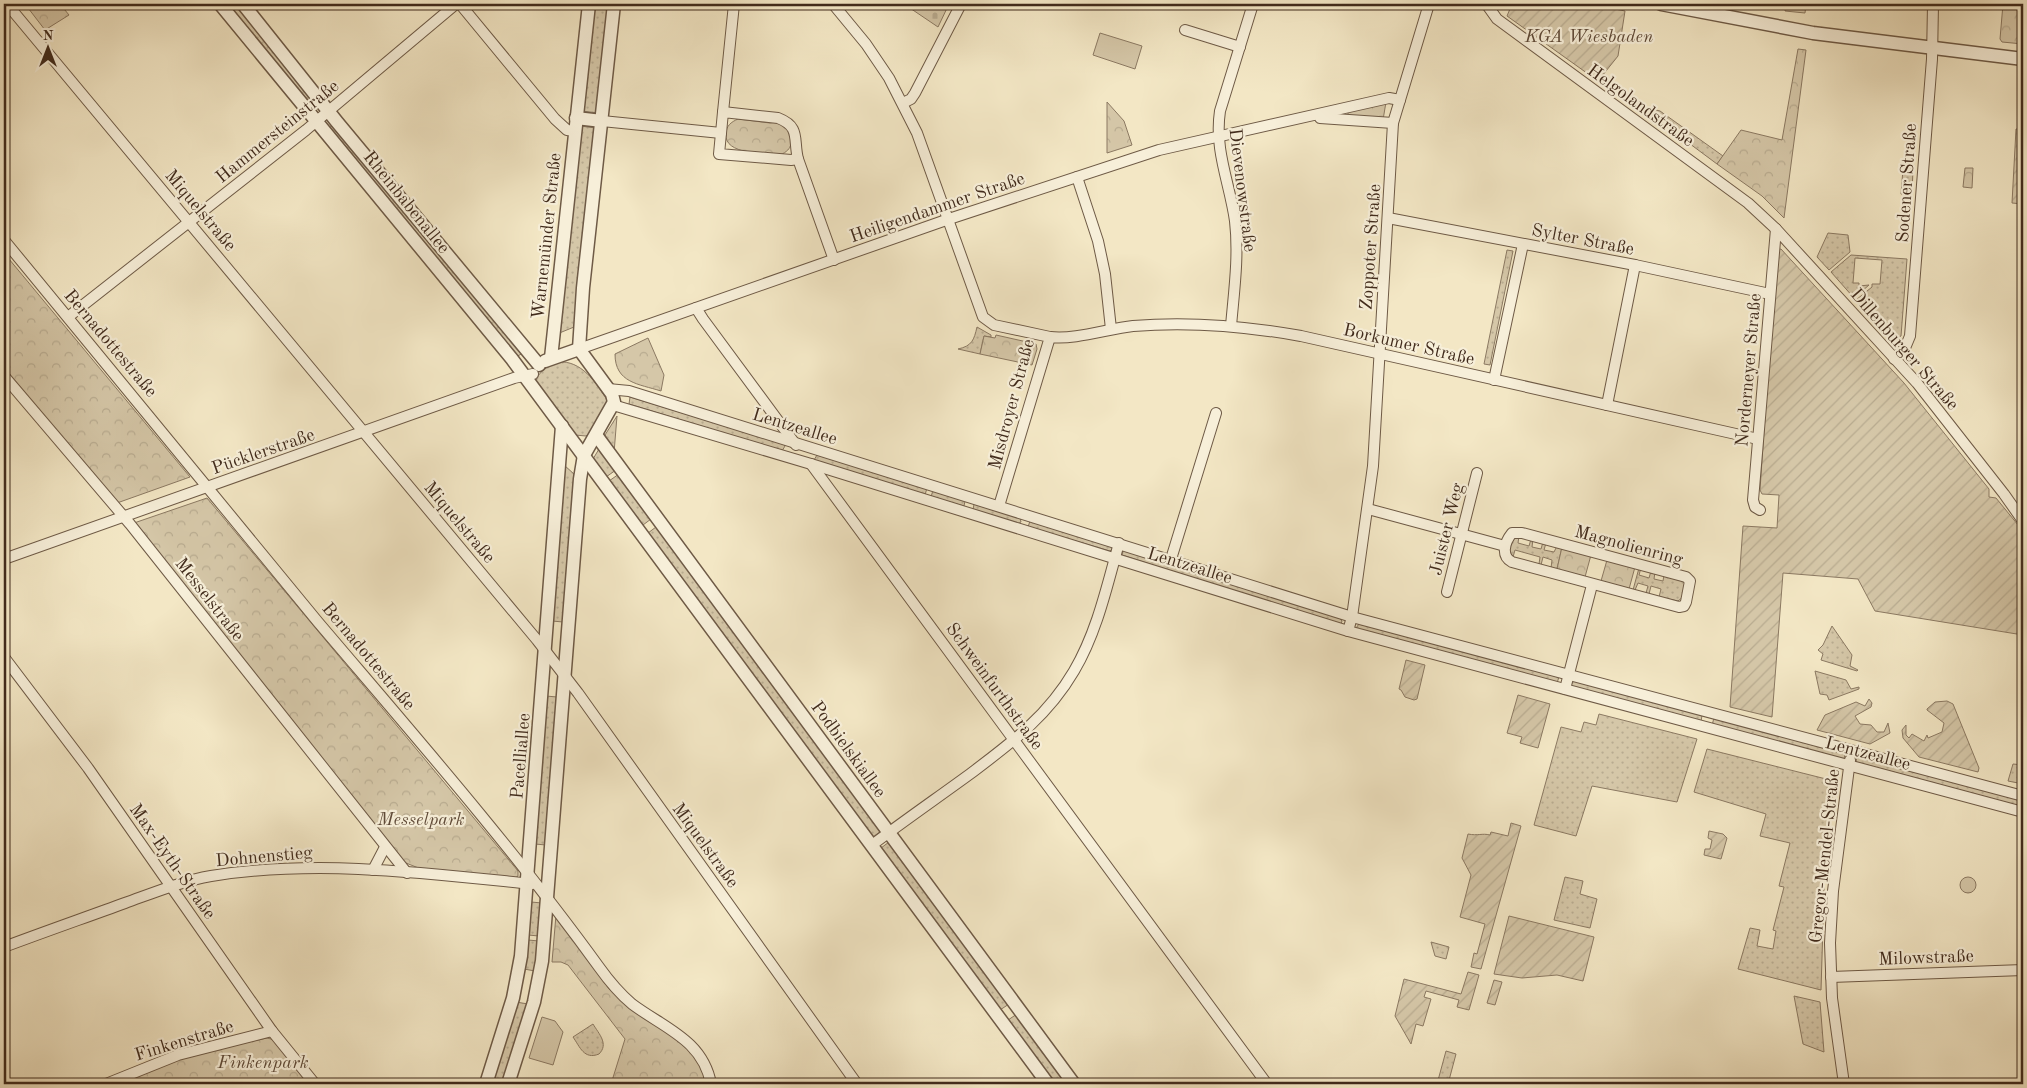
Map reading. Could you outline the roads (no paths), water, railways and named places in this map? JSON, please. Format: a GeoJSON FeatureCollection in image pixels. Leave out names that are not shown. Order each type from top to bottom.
{"type":"FeatureCollection","features":[{"type":"Feature","properties":{"kind":"street","name":"Miquelstraße"},"geometry":{"type":"LineString","coordinates":[[7,4],[546,651],[857,1084]]}},
{"type":"Feature","properties":{"kind":"street","name":"Rheinbabenallee"},"geometry":{"type":"LineString","coordinates":[[220,4],[512,359],[532,375]]}},
{"type":"Feature","properties":{"kind":"street","name":"Rheinbabenallee"},"geometry":{"type":"LineString","coordinates":[[243,4],[329,111],[532,375],[562,426],[584,455]]}},
{"type":"Feature","properties":{"kind":"street","name":"Hammersteinstraße"},"geometry":{"type":"LineString","coordinates":[[68,317],[317,121],[456,4]]}},
{"type":"Feature","properties":{"kind":"street"},"geometry":{"type":"LineString","coordinates":[[460,4],[555,119],[567,130],[575,125],[602,121],[721,133]]}},
{"type":"Feature","properties":{"kind":"street","name":"Warnemünder Straße"},"geometry":{"type":"LineString","coordinates":[[551,358],[589,4]]}},
{"type":"Feature","properties":{"kind":"street"},"geometry":{"type":"LineString","coordinates":[[614,4],[583,288],[579,348],[608,389],[613,398],[613,405],[584,455],[1048,1084]]}},
{"type":"Feature","properties":{"kind":"street"},"geometry":{"type":"LineString","coordinates":[[734,4],[719,154],[798,159]]}},
{"type":"Feature","properties":{"kind":"street","name":"Misdroyer Straße"},"geometry":{"type":"LineString","coordinates":[[833,4],[866,44],[889,78],[918,133],[981,312],[987,321],[994,325],[1050,337],[999,506]]}},
{"type":"Feature","properties":{"kind":"street"},"geometry":{"type":"LineString","coordinates":[[903,104],[911,99],[915,93],[962,4]]}},
{"type":"Feature","properties":{"kind":"street","name":"Dievenowstraße"},"geometry":{"type":"LineString","coordinates":[[1231,326],[1236,267],[1236,235],[1234,212],[1218,137],[1220,111],[1253,4]]}},
{"type":"Feature","properties":{"kind":"street","name":"Zoppoter Straße"},"geometry":{"type":"LineString","coordinates":[[1352,617],[1374,457],[1393,124],[1429,4]]}},
{"type":"Feature","properties":{"kind":"street"},"geometry":{"type":"LineString","coordinates":[[1661,4],[1805,32],[2023,59]]}},
{"type":"Feature","properties":{"kind":"street","name":"Sodener Straße"},"geometry":{"type":"LineString","coordinates":[[1894,359],[1905,348],[1910,336],[1932,48],[1933,4]]}},
{"type":"Feature","properties":{"kind":"street","name":"Helgolandstraße"},"geometry":{"type":"LineString","coordinates":[[1487,5],[1497,19],[1748,203],[1776,229]]}},
{"type":"Feature","properties":{"kind":"street"},"geometry":{"type":"LineString","coordinates":[[1185,30],[1240,47]]}},
{"type":"Feature","properties":{"kind":"street","name":"Heiligendammer Straße"},"geometry":{"type":"LineString","coordinates":[[579,348],[949,219],[1159,150],[1389,98],[1400,100]]}},
{"type":"Feature","properties":{"kind":"street"},"geometry":{"type":"LineString","coordinates":[[722,112],[778,118],[785,121],[795,131],[798,159],[834,260]]}},
{"type":"Feature","properties":{"kind":"street","name":"Heiligendammer Straße"},"geometry":{"type":"LineString","coordinates":[[1311,117],[1393,124]]}},
{"type":"Feature","properties":{"kind":"street"},"geometry":{"type":"LineString","coordinates":[[1077,177],[1100,249],[1111,329]]}},
{"type":"Feature","properties":{"kind":"street","name":"Sylter Straße"},"geometry":{"type":"LineString","coordinates":[[1388,218],[1635,265],[1770,294]]}},
{"type":"Feature","properties":{"kind":"street","name":"Norderneyer Straße"},"geometry":{"type":"LineString","coordinates":[[1760,510],[1755,507],[1753,500],[1776,229]]}},
{"type":"Feature","properties":{"kind":"street","name":"Dillenburger Straße"},"geometry":{"type":"LineString","coordinates":[[1776,229],[1917,383],[2023,521]]}},
{"type":"Feature","properties":{"kind":"street","name":"Bernadottestraße"},"geometry":{"type":"LineString","coordinates":[[4,240],[531,880],[547,897],[612,984],[635,1006],[669,1027],[691,1044],[704,1063],[711,1084]]}},
{"type":"Feature","properties":{"kind":"street"},"geometry":{"type":"LineString","coordinates":[[1494,380],[1523,244]]}},
{"type":"Feature","properties":{"kind":"street"},"geometry":{"type":"LineString","coordinates":[[1606,405],[1635,265]]}},
{"type":"Feature","properties":{"kind":"street","name":"Schweinfurthstraße"},"geometry":{"type":"LineString","coordinates":[[696,308],[1267,1084]]}},
{"type":"Feature","properties":{"kind":"street","name":"Borkumer Straße"},"geometry":{"type":"LineString","coordinates":[[1050,337],[1060,338],[1111,329],[1176,324],[1231,326],[1292,335],[1758,439]]}},
{"type":"Feature","properties":{"kind":"street"},"geometry":{"type":"LineString","coordinates":[[532,375],[551,358],[579,348]]}},
{"type":"Feature","properties":{"kind":"street","name":"Pücklerstraße"},"geometry":{"type":"LineString","coordinates":[[4,559],[532,375]]}},
{"type":"Feature","properties":{"kind":"street","name":"Messelstraße"},"geometry":{"type":"LineString","coordinates":[[4,376],[124,517],[407,873]]}},
{"type":"Feature","properties":{"kind":"street","name":"Lentzeallee"},"geometry":{"type":"LineString","coordinates":[[608,389],[629,392],[1171,559],[1352,617],[2023,796]]}},
{"type":"Feature","properties":{"kind":"street","name":"Lentzeallee"},"geometry":{"type":"LineString","coordinates":[[613,405],[812,464],[1348,631],[2023,812]]}},
{"type":"Feature","properties":{"kind":"street"},"geometry":{"type":"LineString","coordinates":[[1171,559],[1216,413]]}},
{"type":"Feature","properties":{"kind":"street","name":"Pacelliallee"},"geometry":{"type":"LineString","coordinates":[[486,1084],[513,998],[531,880],[562,426]]}},
{"type":"Feature","properties":{"kind":"street","name":"Podbielskiallee"},"geometry":{"type":"LineString","coordinates":[[596,435],[1074,1084]]}},
{"type":"Feature","properties":{"kind":"street","name":"Pacelliallee"},"geometry":{"type":"LineString","coordinates":[[508,1084],[540,977],[563,674],[580,479],[584,455]]}},
{"type":"Feature","properties":{"kind":"street","name":"Juister Weg"},"geometry":{"type":"LineString","coordinates":[[1447,592],[1477,473]]}},
{"type":"Feature","properties":{"kind":"street","name":"Dillenburger Straße"},"geometry":{"type":"LineString","coordinates":[[2004,494],[2023,508]]}},
{"type":"Feature","properties":{"kind":"street"},"geometry":{"type":"LineString","coordinates":[[967,512],[971,498]]}},
{"type":"Feature","properties":{"kind":"street"},"geometry":{"type":"LineString","coordinates":[[1368,509],[1506,546]]}},
{"type":"Feature","properties":{"kind":"street"},"geometry":{"type":"LineString","coordinates":[[1022,530],[1027,515]]}},
{"type":"Feature","properties":{"kind":"street"},"geometry":{"type":"LineString","coordinates":[[640,531],[657,519]]}},
{"type":"Feature","properties":{"kind":"street","name":"Magnolienring"},"geometry":{"type":"LineString","coordinates":[[1522,533],[1686,577],[1690,581],[1686,602],[1684,606],[1679,607],[1592,585],[1506,559],[1504,554],[1512,534],[1522,533]]}},
{"type":"Feature","properties":{"kind":"street"},"geometry":{"type":"LineString","coordinates":[[872,845],[1014,741],[1039,719],[1060,693],[1074,671],[1094,627],[1119,543]]}},
{"type":"Feature","properties":{"kind":"street"},"geometry":{"type":"LineString","coordinates":[[1565,689],[1592,585]]}},
{"type":"Feature","properties":{"kind":"street"},"geometry":{"type":"LineString","coordinates":[[1348,631],[1352,617]]}},
{"type":"Feature","properties":{"kind":"street","name":"Max-Eyth-Straße"},"geometry":{"type":"LineString","coordinates":[[4,657],[88,768],[272,1031],[315,1084]]}},
{"type":"Feature","properties":{"kind":"street"},"geometry":{"type":"LineString","coordinates":[[1705,726],[1708,712]]}},
{"type":"Feature","properties":{"kind":"street","name":"Gregor-Mendel-Straße"},"geometry":{"type":"LineString","coordinates":[[1844,1084],[1830,977],[1832,903],[1852,750]]}},
{"type":"Feature","properties":{"kind":"street"},"geometry":{"type":"LineString","coordinates":[[372,870],[385,847]]}},
{"type":"Feature","properties":{"kind":"street","name":"Dohnenstieg"},"geometry":{"type":"LineString","coordinates":[[4,947],[171,886],[210,876],[293,868],[334,868],[531,880]]}},
{"type":"Feature","properties":{"kind":"street","name":"Milowstraße"},"geometry":{"type":"LineString","coordinates":[[1830,977],[2023,970]]}},
{"type":"Feature","properties":{"kind":"street"},"geometry":{"type":"LineString","coordinates":[[518,973],[540,977]]}},
{"type":"Feature","properties":{"kind":"street"},"geometry":{"type":"LineString","coordinates":[[513,998],[534,1002]]}},
{"type":"Feature","properties":{"kind":"street"},"geometry":{"type":"LineString","coordinates":[[999,1018],[1016,1006]]}},
{"type":"Feature","properties":{"kind":"street","name":"Finkenstraße"},"geometry":{"type":"LineString","coordinates":[[106,1084],[178,1055],[272,1031]]}},
{"type":"Feature","properties":{"kind":"park label","name":"KGA Wiesbaden"},"geometry":{"type":"Point","coordinates":[1589,36]}},
{"type":"Feature","properties":{"kind":"park label","name":"Messelpark"},"geometry":{"type":"Point","coordinates":[421,819]}},
{"type":"Feature","properties":{"kind":"park label","name":"Finkenpark"},"geometry":{"type":"Point","coordinates":[263,1062]}}]}
